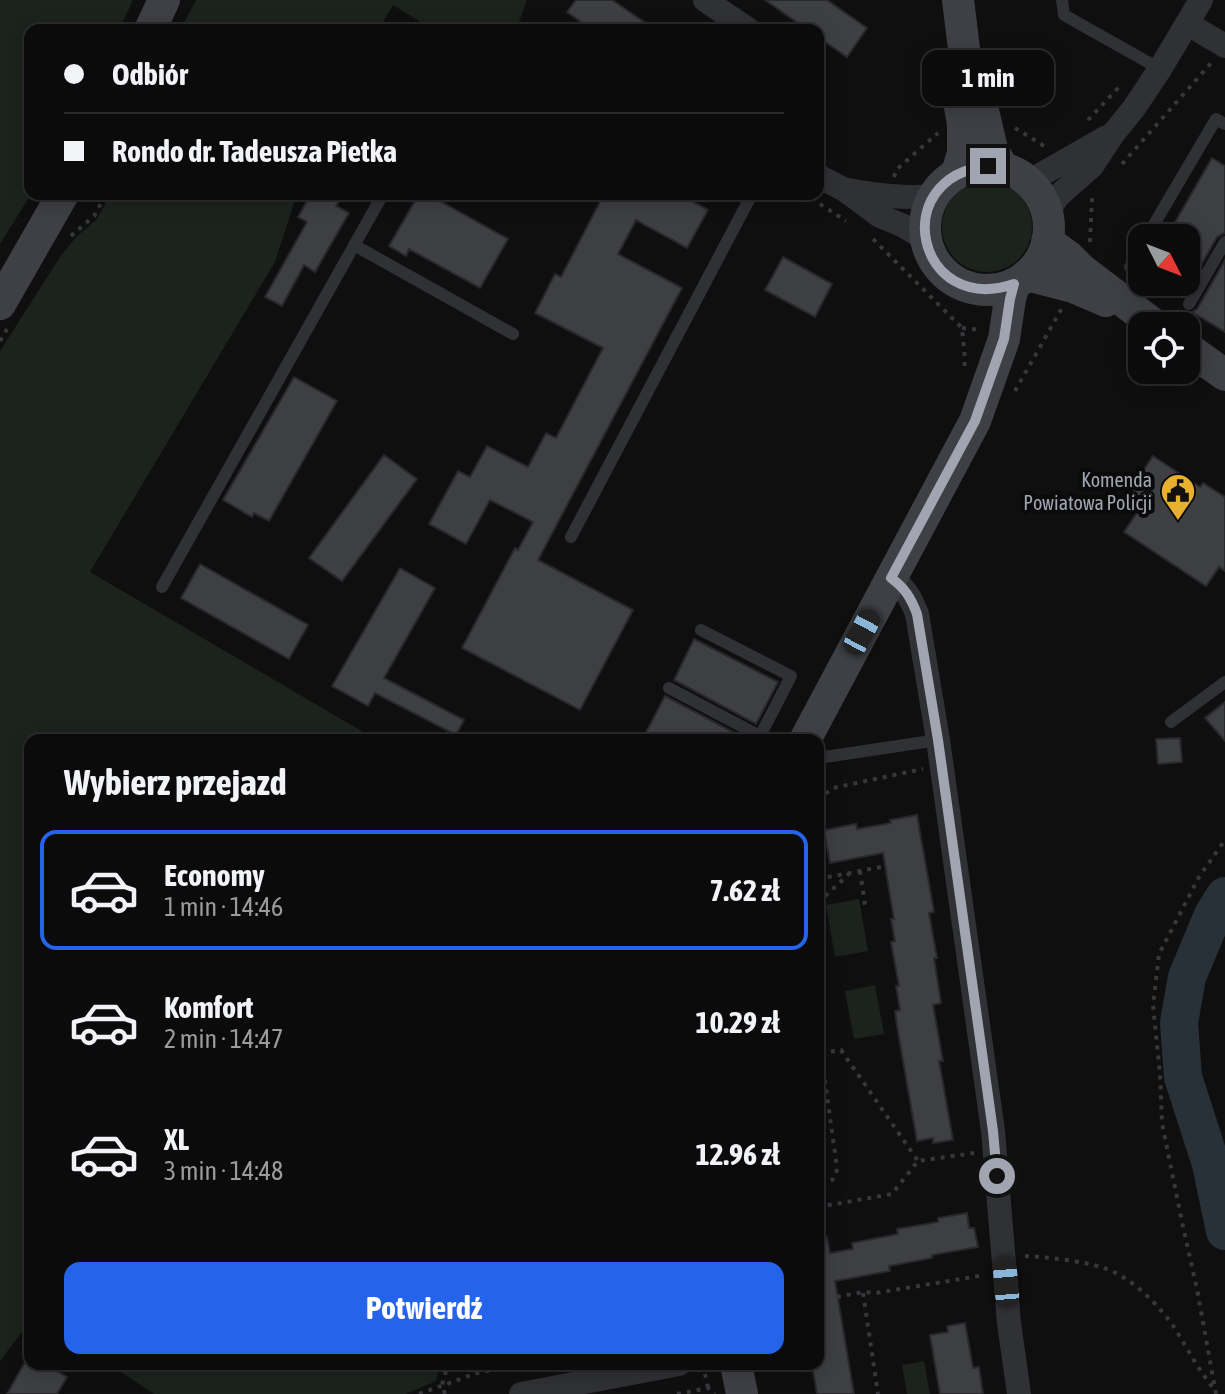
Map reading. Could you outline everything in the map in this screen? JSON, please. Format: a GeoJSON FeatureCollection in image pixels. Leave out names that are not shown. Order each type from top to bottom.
{"type":"FeatureCollection","features":[{"type":"Feature","properties":{"kind":"street"},"geometry":{"type":"LineString","coordinates":[[153,24],[164,0]]}},
{"type":"Feature","properties":{"kind":"street"},"geometry":{"type":"LineString","coordinates":[[705,0],[740,24]]}},
{"type":"Feature","properties":{"kind":"street"},"geometry":{"type":"LineString","coordinates":[[958,0],[967,73],[982,106],[992,149],[1036,191],[1047,227],[1069,257],[1138,312]]}},
{"type":"Feature","properties":{"kind":"street"},"geometry":{"type":"LineString","coordinates":[[974,382],[1004,339],[1010,299],[1021,279],[1036,265],[1058,196],[1092,166],[1134,108],[1150,64],[1188,24],[1201,0]]}},
{"type":"Feature","properties":{"kind":"street"},"geometry":{"type":"LineString","coordinates":[[1188,24],[1225,46]]}},
{"type":"Feature","properties":{"kind":"street"},"geometry":{"type":"LineString","coordinates":[[957,173],[963,153],[960,107],[967,73]]}},
{"type":"Feature","properties":{"kind":"street"},"geometry":{"type":"LineString","coordinates":[[808,734],[975,421],[974,382],[987,338],[985,321],[979,303],[964,286],[946,275],[933,259],[925,239],[924,224],[933,196],[957,173],[988,166],[1016,175],[1113,134]]}},
{"type":"Feature","properties":{"kind":"street"},"geometry":{"type":"LineString","coordinates":[[824,179],[845,190],[880,216],[925,239]]}},
{"type":"Feature","properties":{"kind":"street"},"geometry":{"type":"LineString","coordinates":[[845,190],[888,197],[933,196]]}},
{"type":"Feature","properties":{"kind":"street"},"geometry":{"type":"LineString","coordinates":[[0,304],[60,200]]}},
{"type":"Feature","properties":{"kind":"street"},"geometry":{"type":"LineString","coordinates":[[964,286],[980,290],[998,289],[1021,279],[1073,287],[1129,312]]}},
{"type":"Feature","properties":{"kind":"street"},"geometry":{"type":"LineString","coordinates":[[1200,357],[1225,375]]}},
{"type":"Feature","properties":{"kind":"street"},"geometry":{"type":"LineString","coordinates":[[891,578],[904,588],[917,614],[938,740],[993,1131],[1009,1323],[1019,1394]]}},
{"type":"Feature","properties":{"kind":"street"},"geometry":{"type":"LineString","coordinates":[[521,1394],[647,1370]]}},
{"type":"Feature","properties":{"kind":"street"},"geometry":{"type":"LineString","coordinates":[[737,1370],[742,1394]]}},
{"type":"Feature","properties":{"kind":"lane"},"geometry":{"type":"LineString","coordinates":[[1062,0],[1064,15],[1150,64]]}},
{"type":"Feature","properties":{"kind":"lane"},"geometry":{"type":"LineString","coordinates":[[1154,224],[1216,119],[1225,124]]}},
{"type":"Feature","properties":{"kind":"lane"},"geometry":{"type":"LineString","coordinates":[[162,587],[354,245],[374,200]]}},
{"type":"Feature","properties":{"kind":"lane"},"geometry":{"type":"LineString","coordinates":[[571,537],[749,200]]}},
{"type":"Feature","properties":{"kind":"lane"},"geometry":{"type":"LineString","coordinates":[[1189,304],[1225,242]]}},
{"type":"Feature","properties":{"kind":"lane"},"geometry":{"type":"LineString","coordinates":[[354,245],[513,334]]}},
{"type":"Feature","properties":{"kind":"lane"},"geometry":{"type":"LineString","coordinates":[[701,630],[791,676],[761,734]]}},
{"type":"Feature","properties":{"kind":"lane"},"geometry":{"type":"LineString","coordinates":[[1171,722],[1225,682]]}},
{"type":"Feature","properties":{"kind":"lane"},"geometry":{"type":"LineString","coordinates":[[669,688],[752,734]]}},
{"type":"Feature","properties":{"kind":"lane"},"geometry":{"type":"LineString","coordinates":[[824,757],[938,740]]}},
{"type":"Feature","properties":{"kind":"path"},"geometry":{"type":"LineString","coordinates":[[1121,165],[1225,46]]}},
{"type":"Feature","properties":{"kind":"path"},"geometry":{"type":"LineString","coordinates":[[1084,124],[1122,84],[1150,64]]}},
{"type":"Feature","properties":{"kind":"path"},"geometry":{"type":"LineString","coordinates":[[1012,126],[1052,149]]}},
{"type":"Feature","properties":{"kind":"path"},"geometry":{"type":"LineString","coordinates":[[815,201],[849,223]]}},
{"type":"Feature","properties":{"kind":"path"},"geometry":{"type":"LineString","coordinates":[[872,238],[962,328],[965,360],[974,382]]}},
{"type":"Feature","properties":{"kind":"path"},"geometry":{"type":"LineString","coordinates":[[824,795],[833,788],[927,769]]}},
{"type":"Feature","properties":{"kind":"path"},"geometry":{"type":"LineString","coordinates":[[1216,1392],[1162,1123],[1153,1005],[1159,954],[1199,877],[1225,840]]}},
{"type":"Feature","properties":{"kind":"path"},"geometry":{"type":"LineString","coordinates":[[824,878],[886,866]]}},
{"type":"Feature","properties":{"kind":"path"},"geometry":{"type":"LineString","coordinates":[[860,871],[865,905]]}},
{"type":"Feature","properties":{"kind":"path"},"geometry":{"type":"LineString","coordinates":[[824,897],[851,872]]}},
{"type":"Feature","properties":{"kind":"path"},"geometry":{"type":"LineString","coordinates":[[824,1053],[841,1050],[918,1161]]}},
{"type":"Feature","properties":{"kind":"path"},"geometry":{"type":"LineString","coordinates":[[824,1075],[837,1175],[824,1184]]}},
{"type":"Feature","properties":{"kind":"path"},"geometry":{"type":"LineString","coordinates":[[824,1206],[892,1194],[918,1161],[978,1152]]}},
{"type":"Feature","properties":{"kind":"path"},"geometry":{"type":"LineString","coordinates":[[1004,1255],[1036,1256],[1093,1265],[1119,1275],[1153,1302],[1173,1326],[1216,1392]]}},
{"type":"Feature","properties":{"kind":"path"},"geometry":{"type":"LineString","coordinates":[[837,1297],[989,1275],[989,1284]]}},
{"type":"Feature","properties":{"kind":"path"},"geometry":{"type":"LineString","coordinates":[[863,1292],[878,1394]]}},
{"type":"Feature","properties":{"kind":"path"},"geometry":{"type":"LineString","coordinates":[[445,1394],[442,1385],[446,1370]]}},
{"type":"Feature","properties":{"kind":"path"},"geometry":{"type":"LineString","coordinates":[[419,1394],[493,1370]]}},
{"type":"Feature","properties":{"kind":"path"},"geometry":{"type":"LineString","coordinates":[[704,1370],[708,1388],[715,1394]]}},
{"type":"Feature","properties":{"kind":"path"},"geometry":{"type":"LineString","coordinates":[[677,1394],[708,1388]]}},
{"type":"Feature","properties":{"kind":"shaded area"},"geometry":{"type":"Polygon","coordinates":[[[0,0],[133,0],[122,24],[24,24],[24,200],[27,200],[0,244],[0,0]]]}},
{"type":"Feature","properties":{"kind":"shaded area"},"geometry":{"type":"Polygon","coordinates":[[[196,0],[527,0],[518,24],[424,24],[393,5],[382,24],[183,24],[196,0]]]}},
{"type":"Feature","properties":{"kind":"shaded area"},"geometry":{"type":"Polygon","coordinates":[[[987,182],[1004,185],[1019,195],[1029,210],[1032,227],[1029,244],[1019,259],[1004,269],[987,272],[970,269],[955,259],[945,244],[942,227],[945,210],[955,195],[970,185],[987,182]]]}},
{"type":"Feature","properties":{"kind":"shaded area"},"geometry":{"type":"Polygon","coordinates":[[[108,200],[295,200],[275,262],[90,572],[367,734],[24,734],[24,1329],[0,1361],[0,351],[60,257],[76,237],[96,220],[108,200]]]}},
{"type":"Feature","properties":{"kind":"shaded area"},"geometry":{"type":"Polygon","coordinates":[[[859,899],[868,951],[835,957],[826,905],[859,899]]]}},
{"type":"Feature","properties":{"kind":"shaded area"},"geometry":{"type":"Polygon","coordinates":[[[875,985],[884,1034],[854,1039],[845,991],[875,985]]]}},
{"type":"Feature","properties":{"kind":"shaded area"},"geometry":{"type":"Polygon","coordinates":[[[924,1361],[930,1394],[907,1394],[902,1365],[924,1361]]]}},
{"type":"Feature","properties":{"kind":"shaded area"},"geometry":{"type":"Polygon","coordinates":[[[118,1370],[439,1370],[436,1381],[406,1394],[154,1394],[118,1370]]]}},
{"type":"Feature","properties":{"kind":"building"},"geometry":{"type":"Polygon","coordinates":[[[576,0],[612,0],[647,24],[584,24],[567,12],[576,0]]]}},
{"type":"Feature","properties":{"kind":"building"},"geometry":{"type":"Polygon","coordinates":[[[765,0],[827,0],[867,28],[847,57],[824,41],[824,24],[799,24],[765,0]]]}},
{"type":"Feature","properties":{"kind":"building"},"geometry":{"type":"Polygon","coordinates":[[[1212,158],[1225,166],[1225,233],[1217,237],[1200,267],[1200,224],[1174,224],[1212,158]]]}},
{"type":"Feature","properties":{"kind":"building"},"geometry":{"type":"Polygon","coordinates":[[[308,200],[340,200],[336,206],[349,213],[315,272],[304,265],[282,306],[265,297],[307,222],[298,217],[308,200]]]}},
{"type":"Feature","properties":{"kind":"building"},"geometry":{"type":"Polygon","coordinates":[[[416,200],[438,200],[508,239],[480,288],[409,249],[406,256],[389,246],[416,200]]]}},
{"type":"Feature","properties":{"kind":"building"},"geometry":{"type":"Polygon","coordinates":[[[601,200],[690,200],[708,210],[687,248],[636,220],[618,254],[682,288],[538,560],[633,610],[580,710],[462,648],[515,548],[518,550],[533,522],[490,500],[466,544],[429,524],[458,471],[470,477],[487,446],[528,467],[546,433],[556,438],[603,348],[535,313],[555,274],[561,277],[601,200]]]}},
{"type":"Feature","properties":{"kind":"building"},"geometry":{"type":"Polygon","coordinates":[[[783,257],[832,284],[815,317],[765,290],[783,257]]]}},
{"type":"Feature","properties":{"kind":"building"},"geometry":{"type":"Polygon","coordinates":[[[1225,260],[1225,332],[1200,317],[1200,312],[1192,312],[1197,309],[1225,260]]]}},
{"type":"Feature","properties":{"kind":"building"},"geometry":{"type":"Polygon","coordinates":[[[294,377],[337,401],[269,521],[254,513],[252,517],[223,500],[294,377]]]}},
{"type":"Feature","properties":{"kind":"building"},"geometry":{"type":"Polygon","coordinates":[[[384,455],[417,479],[342,581],[309,558],[384,455]]]}},
{"type":"Feature","properties":{"kind":"building","name":"Komenda Powiatowa Policji"},"geometry":{"type":"Polygon","coordinates":[[[1153,456],[1200,487],[1203,483],[1225,497],[1225,571],[1219,567],[1206,586],[1124,532],[1138,511],[1123,501],[1153,456]]]}},
{"type":"Feature","properties":{"kind":"building"},"geometry":{"type":"Polygon","coordinates":[[[200,564],[308,625],[289,659],[181,598],[200,564]]]}},
{"type":"Feature","properties":{"kind":"building"},"geometry":{"type":"Polygon","coordinates":[[[400,568],[435,588],[384,678],[464,720],[457,734],[375,693],[368,706],[332,686],[400,568]]]}},
{"type":"Feature","properties":{"kind":"building"},"geometry":{"type":"Polygon","coordinates":[[[694,639],[778,682],[756,724],[674,680],[694,639]]]}},
{"type":"Feature","properties":{"kind":"building"},"geometry":{"type":"Polygon","coordinates":[[[665,696],[737,734],[645,734],[665,696]]]}},
{"type":"Feature","properties":{"kind":"building"},"geometry":{"type":"Polygon","coordinates":[[[1225,702],[1225,741],[1205,718],[1225,702]]]}},
{"type":"Feature","properties":{"kind":"building"},"geometry":{"type":"Polygon","coordinates":[[[1180,738],[1182,762],[1158,764],[1156,739],[1180,738]]]}},
{"type":"Feature","properties":{"kind":"building"},"geometry":{"type":"Polygon","coordinates":[[[917,815],[934,912],[929,913],[941,1003],[933,1005],[953,1140],[933,1143],[933,1138],[917,1141],[897,1026],[895,1011],[900,1010],[896,986],[899,986],[891,942],[895,941],[891,919],[894,919],[883,853],[830,863],[824,830],[856,824],[857,829],[917,815]]]}},
{"type":"Feature","properties":{"kind":"building"},"geometry":{"type":"Polygon","coordinates":[[[967,1213],[969,1228],[974,1228],[978,1247],[889,1266],[890,1271],[835,1281],[854,1394],[817,1394],[813,1370],[824,1370],[824,1237],[827,1237],[830,1253],[853,1249],[852,1243],[898,1234],[897,1229],[938,1222],[938,1218],[967,1213]]]}},
{"type":"Feature","properties":{"kind":"building"},"geometry":{"type":"Polygon","coordinates":[[[965,1323],[973,1368],[979,1367],[983,1394],[940,1394],[930,1335],[948,1332],[947,1326],[965,1323]]]}},
{"type":"Feature","properties":{"kind":"building"},"geometry":{"type":"Polygon","coordinates":[[[24,1364],[24,1370],[55,1370],[67,1377],[57,1394],[7,1394],[24,1364]]]}},
{"type":"Feature","properties":{"kind":"waterway"},"geometry":{"type":"LineString","coordinates":[[1225,896],[1213,915],[1187,977],[1179,1023],[1183,1077],[1211,1164],[1225,1231]]}},
{"type":"Feature","properties":{"kind":"place","name":"Komenda Powiatowa Policji"},"geometry":{"type":"Point","coordinates":[1178,522]}},
{"type":"Feature","properties":{"kind":"route"},"geometry":{"type":"LineString","coordinates":[[988,166],[957,173],[944,183],[927,210],[925,239],[933,259],[946,275],[964,286],[980,290],[1014,284],[1004,339],[975,421],[891,578],[904,588],[917,614],[938,740],[997,1176]]}}]}
